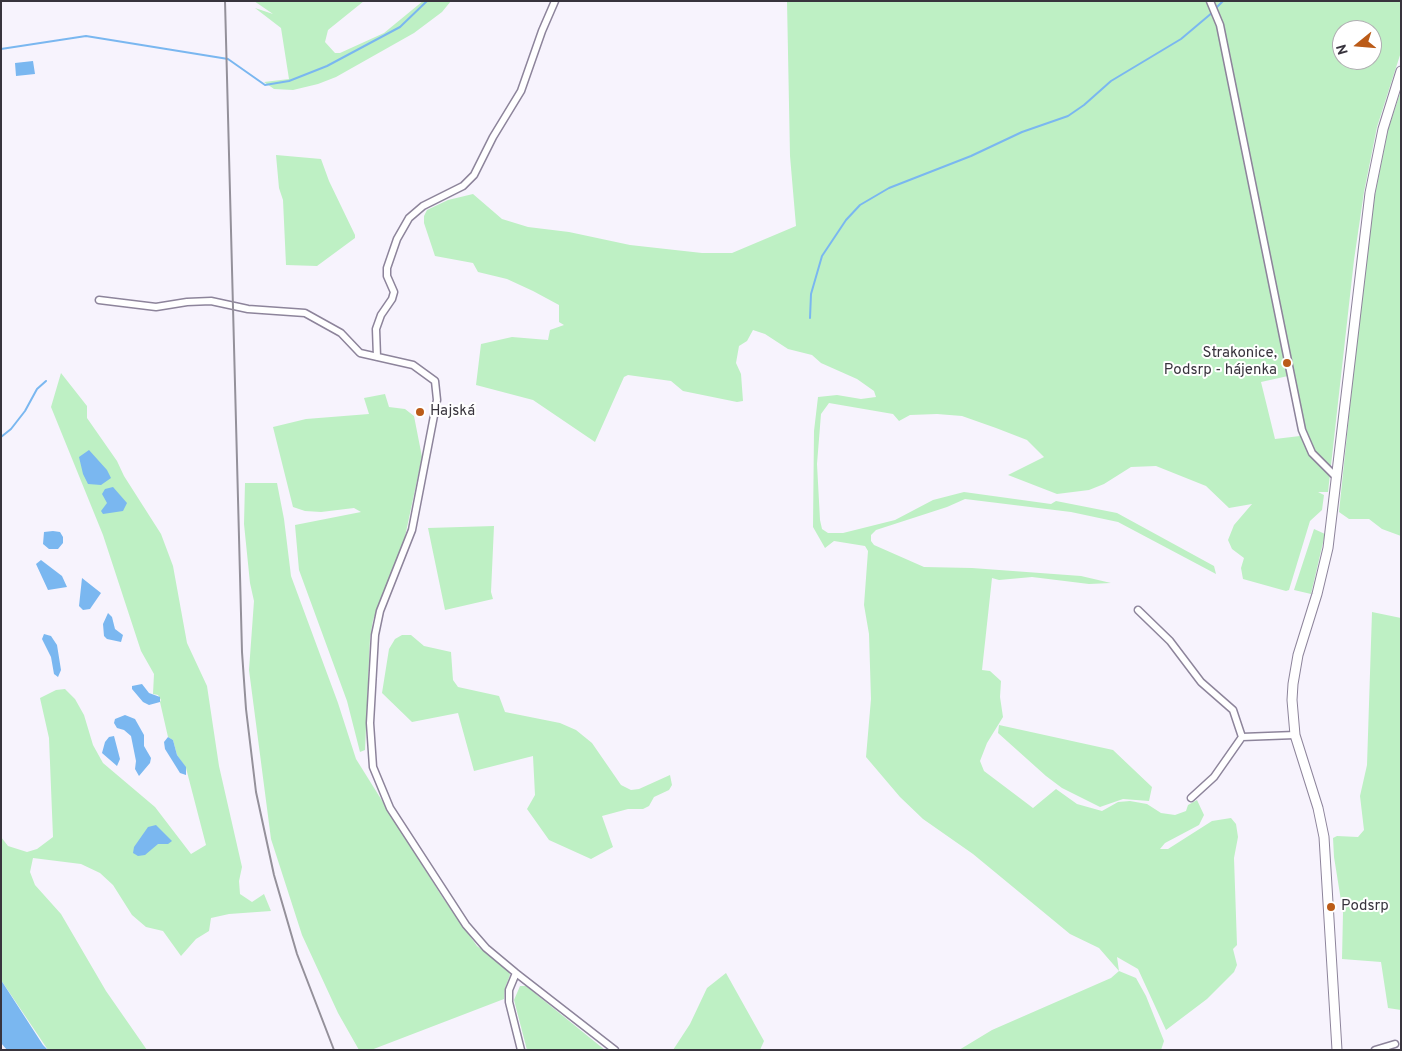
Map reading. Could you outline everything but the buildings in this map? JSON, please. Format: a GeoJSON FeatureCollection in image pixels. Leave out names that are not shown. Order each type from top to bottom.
{"type":"FeatureCollection","features":[{"type":"Feature","properties":{"kind":"main road"},"geometry":{"type":"LineString","coordinates":[[1337,1050],[1324,837],[1318,808],[1296,735],[1292,708],[1293,684],[1298,655],[1324,564],[1370,193],[1383,129],[1401,71]]}},
{"type":"Feature","properties":{"kind":"street"},"geometry":{"type":"LineString","coordinates":[[377,357],[376,329],[381,315],[392,299],[394,292],[387,276],[387,268],[397,239],[409,218],[423,206],[463,186],[474,175],[493,136],[521,92],[542,30],[555,1]]}},
{"type":"Feature","properties":{"kind":"street"},"geometry":{"type":"LineString","coordinates":[[1210,1],[1220,25],[1302,430],[1312,452],[1336,477]]}},
{"type":"Feature","properties":{"kind":"street"},"geometry":{"type":"LineString","coordinates":[[99,300],[156,307],[187,302],[211,301],[248,309],[305,313],[341,333],[360,353],[413,365],[435,381],[437,400],[412,530],[380,611],[375,635],[370,723],[373,767],[390,808],[466,925],[486,948],[615,1050]]}},
{"type":"Feature","properties":{"kind":"street"},"geometry":{"type":"LineString","coordinates":[[1138,610],[1170,641],[1201,682],[1232,710],[1242,737]]}},
{"type":"Feature","properties":{"kind":"street"},"geometry":{"type":"LineString","coordinates":[[1242,737],[1296,735]]}},
{"type":"Feature","properties":{"kind":"street"},"geometry":{"type":"LineString","coordinates":[[1191,798],[1214,776],[1242,737]]}},
{"type":"Feature","properties":{"kind":"street"},"geometry":{"type":"LineString","coordinates":[[516,973],[508,990],[509,1002],[521,1050]]}},
{"type":"Feature","properties":{"kind":"street"},"geometry":{"type":"LineString","coordinates":[[1375,1050],[1395,1044]]}},
{"type":"Feature","properties":{"kind":"green space"},"geometry":{"type":"Polygon","coordinates":[[[254,1],[364,1],[328,30],[325,42],[335,53],[340,53],[384,33],[423,1],[451,1],[442,12],[414,33],[336,77],[293,90],[274,89],[264,82],[289,79],[281,28],[255,8],[273,14],[254,1]]]}},
{"type":"Feature","properties":{"kind":"green space"},"geometry":{"type":"Polygon","coordinates":[[[787,1],[1401,1],[1401,52],[1377,127],[1364,192],[1354,260],[1328,492],[1318,492],[1324,495],[1322,510],[1310,521],[1289,590],[1286,591],[1243,579],[1241,568],[1244,558],[1232,549],[1228,540],[1234,525],[1252,504],[1229,508],[1206,486],[1156,466],[1131,467],[1104,484],[1089,490],[1057,494],[1008,475],[1044,457],[1027,440],[962,416],[937,414],[910,415],[899,421],[893,414],[829,403],[821,414],[817,464],[820,520],[822,529],[828,533],[843,533],[895,520],[933,500],[964,492],[1051,504],[1056,501],[1117,513],[1214,566],[1216,574],[1118,522],[1071,512],[965,499],[947,507],[876,530],[871,535],[871,541],[874,545],[924,567],[972,568],[1081,576],[1111,583],[1089,584],[1032,577],[999,580],[992,578],[982,670],[990,671],[1001,681],[1000,697],[1003,717],[987,743],[980,761],[984,771],[1033,808],[1056,789],[1077,804],[1102,811],[1118,802],[1130,801],[1147,804],[1161,813],[1175,815],[1186,811],[1188,805],[1197,800],[1204,815],[1199,825],[1165,843],[1160,849],[1168,849],[1212,821],[1231,818],[1236,824],[1238,837],[1234,858],[1237,945],[1233,949],[1237,965],[1234,972],[1207,999],[1166,1030],[1138,969],[1117,957],[1119,971],[1099,948],[1070,934],[973,854],[923,819],[900,797],[866,757],[871,699],[869,634],[864,605],[868,551],[865,546],[834,541],[825,548],[813,527],[814,431],[818,397],[837,395],[861,399],[876,397],[874,391],[857,379],[821,363],[812,355],[788,349],[765,334],[753,330],[747,341],[739,346],[736,363],[741,374],[743,401],[737,402],[683,391],[671,381],[628,375],[624,377],[595,442],[533,400],[476,385],[481,344],[512,337],[548,340],[550,330],[564,325],[559,322],[559,305],[507,279],[478,272],[473,263],[435,256],[424,223],[424,216],[427,210],[448,200],[473,194],[502,219],[528,227],[569,232],[630,245],[702,253],[732,253],[796,226],[790,156],[787,1]],[[1288,376],[1261,382],[1275,439],[1300,436],[1288,376]]]}},
{"type":"Feature","properties":{"kind":"green space"},"geometry":{"type":"Polygon","coordinates":[[[1401,90],[1401,536],[1382,529],[1369,519],[1349,519],[1339,512],[1365,261],[1375,194],[1388,130],[1401,90]]]}},
{"type":"Feature","properties":{"kind":"green space"},"geometry":{"type":"Polygon","coordinates":[[[276,155],[321,159],[329,181],[355,235],[355,238],[317,266],[286,265],[283,200],[279,188],[276,155]]]}},
{"type":"Feature","properties":{"kind":"green space"},"geometry":{"type":"Polygon","coordinates":[[[61,373],[87,406],[87,418],[117,461],[124,476],[161,534],[173,566],[187,643],[207,686],[219,766],[242,867],[239,881],[240,894],[252,902],[264,894],[271,911],[229,914],[211,918],[209,931],[196,939],[181,956],[163,931],[146,927],[132,915],[113,885],[100,873],[81,864],[33,858],[30,872],[35,885],[61,914],[106,991],[147,1050],[48,1050],[1,980],[1,837],[8,846],[27,852],[37,849],[53,837],[49,738],[40,698],[56,690],[65,689],[75,699],[84,715],[93,745],[103,763],[155,807],[191,854],[206,845],[186,768],[177,755],[173,740],[168,737],[161,700],[158,695],[153,694],[154,674],[141,651],[103,535],[51,407],[61,373]]]}},
{"type":"Feature","properties":{"kind":"green space"},"geometry":{"type":"Polygon","coordinates":[[[385,394],[389,407],[405,409],[414,416],[422,457],[403,546],[373,620],[370,638],[365,750],[360,752],[347,701],[299,570],[295,525],[361,512],[354,508],[321,512],[305,511],[293,507],[273,427],[306,419],[369,414],[364,398],[385,394]]]}},
{"type":"Feature","properties":{"kind":"green space"},"geometry":{"type":"Polygon","coordinates":[[[245,483],[277,483],[284,519],[291,576],[338,703],[356,759],[441,895],[477,946],[508,969],[510,975],[505,988],[504,999],[371,1050],[359,1050],[338,1013],[302,935],[271,839],[249,670],[254,601],[250,583],[244,524],[245,483]]]}},
{"type":"Feature","properties":{"kind":"green space"},"geometry":{"type":"Polygon","coordinates":[[[494,526],[491,592],[493,599],[445,610],[428,528],[494,526]]]}},
{"type":"Feature","properties":{"kind":"green space"},"geometry":{"type":"Polygon","coordinates":[[[1314,529],[1325,534],[1311,594],[1294,590],[1314,529]]]}},
{"type":"Feature","properties":{"kind":"green space"},"geometry":{"type":"Polygon","coordinates":[[[1372,612],[1401,618],[1401,1010],[1388,1008],[1381,962],[1342,959],[1343,913],[1334,857],[1333,838],[1337,836],[1358,837],[1364,830],[1360,796],[1367,765],[1372,612]]]}},
{"type":"Feature","properties":{"kind":"green space"},"geometry":{"type":"Polygon","coordinates":[[[402,635],[411,635],[424,646],[451,652],[453,680],[458,687],[499,696],[505,712],[560,723],[576,730],[592,743],[621,785],[631,790],[639,789],[670,775],[672,785],[669,790],[654,797],[649,806],[643,809],[628,809],[602,816],[613,847],[591,859],[549,840],[527,809],[535,795],[533,756],[474,771],[458,713],[412,722],[382,693],[389,649],[395,639],[402,635]]]}},
{"type":"Feature","properties":{"kind":"green space"},"geometry":{"type":"Polygon","coordinates":[[[999,725],[1113,750],[1152,787],[1149,801],[1123,799],[1100,807],[1062,788],[998,733],[999,725]]]}},
{"type":"Feature","properties":{"kind":"green space"},"geometry":{"type":"Polygon","coordinates":[[[1119,971],[1136,978],[1146,996],[1164,1041],[1161,1050],[959,1050],[992,1030],[1111,978],[1119,971]]]}},
{"type":"Feature","properties":{"kind":"green space"},"geometry":{"type":"Polygon","coordinates":[[[726,973],[764,1041],[760,1050],[673,1050],[690,1024],[707,988],[726,973]]]}},
{"type":"Feature","properties":{"kind":"green space"},"geometry":{"type":"Polygon","coordinates":[[[520,986],[526,986],[605,1050],[527,1050],[514,1000],[520,986]]]}},
{"type":"Feature","properties":{"kind":"water"},"geometry":{"type":"Polygon","coordinates":[[[33,61],[35,74],[16,76],[15,63],[33,61]]]}},
{"type":"Feature","properties":{"kind":"water"},"geometry":{"type":"Polygon","coordinates":[[[89,450],[107,470],[111,478],[101,485],[88,484],[83,474],[79,457],[89,450]]]}},
{"type":"Feature","properties":{"kind":"water"},"geometry":{"type":"Polygon","coordinates":[[[113,487],[127,503],[123,511],[103,514],[101,511],[107,503],[102,494],[105,489],[113,487]]]}},
{"type":"Feature","properties":{"kind":"water"},"geometry":{"type":"Polygon","coordinates":[[[44,532],[60,532],[63,537],[63,543],[58,549],[49,549],[43,544],[44,532]]]}},
{"type":"Feature","properties":{"kind":"water"},"geometry":{"type":"Polygon","coordinates":[[[41,560],[62,576],[67,587],[48,590],[36,564],[41,560]]]}},
{"type":"Feature","properties":{"kind":"water"},"geometry":{"type":"Polygon","coordinates":[[[82,578],[101,593],[90,609],[83,610],[79,606],[82,578]]]}},
{"type":"Feature","properties":{"kind":"water"},"geometry":{"type":"Polygon","coordinates":[[[108,613],[112,617],[115,629],[123,635],[121,642],[107,639],[104,636],[103,624],[108,613]]]}},
{"type":"Feature","properties":{"kind":"water"},"geometry":{"type":"Polygon","coordinates":[[[44,634],[51,636],[57,645],[61,670],[58,677],[54,674],[51,657],[42,639],[44,634]]]}},
{"type":"Feature","properties":{"kind":"water"},"geometry":{"type":"Polygon","coordinates":[[[142,684],[149,693],[160,697],[160,702],[149,705],[143,702],[132,689],[132,686],[142,684]]]}},
{"type":"Feature","properties":{"kind":"water"},"geometry":{"type":"Polygon","coordinates":[[[125,715],[135,719],[144,735],[144,746],[151,758],[150,763],[139,776],[135,769],[136,761],[131,736],[124,730],[117,728],[114,723],[115,719],[125,715]]]}},
{"type":"Feature","properties":{"kind":"water"},"geometry":{"type":"Polygon","coordinates":[[[114,736],[120,759],[117,766],[102,753],[105,742],[109,737],[114,736]]]}},
{"type":"Feature","properties":{"kind":"water"},"geometry":{"type":"Polygon","coordinates":[[[168,737],[173,740],[177,755],[186,767],[186,775],[180,773],[165,749],[164,742],[168,737]]]}},
{"type":"Feature","properties":{"kind":"water"},"geometry":{"type":"Polygon","coordinates":[[[156,825],[172,841],[168,844],[158,844],[145,855],[138,856],[133,853],[134,847],[148,827],[156,825]]]}},
{"type":"Feature","properties":{"kind":"water"},"geometry":{"type":"Polygon","coordinates":[[[1,980],[48,1050],[7,1050],[1,1043],[1,980]]]}},
{"type":"Feature","properties":{"kind":"waterway"},"geometry":{"type":"LineString","coordinates":[[1,49],[86,36],[228,59],[265,85],[289,81],[327,66],[400,27],[427,1]]}},
{"type":"Feature","properties":{"kind":"waterway"},"geometry":{"type":"LineString","coordinates":[[1216,8],[1223,1]]}},
{"type":"Feature","properties":{"kind":"waterway"},"geometry":{"type":"LineString","coordinates":[[810,318],[811,294],[822,256],[846,220],[860,205],[889,188],[971,156],[1022,132],[1068,116],[1084,105],[1111,81],[1181,39],[1213,12]]}},
{"type":"Feature","properties":{"kind":"waterway"},"geometry":{"type":"LineString","coordinates":[[1,437],[11,429],[25,411],[37,389],[46,381]]}},
{"type":"Feature","properties":{"kind":"railway"},"geometry":{"type":"LineString","coordinates":[[225,1],[242,652],[246,709],[256,792],[274,875],[297,954],[334,1050]]}},
{"type":"Feature","properties":{"kind":"place","name":"Strakonice, Podsrp - hájenka"},"geometry":{"type":"Point","coordinates":[1287,363]}},
{"type":"Feature","properties":{"kind":"place","name":"Hajská"},"geometry":{"type":"Point","coordinates":[420,412]}},
{"type":"Feature","properties":{"kind":"place","name":"Podsrp"},"geometry":{"type":"Point","coordinates":[1331,907]}}]}
